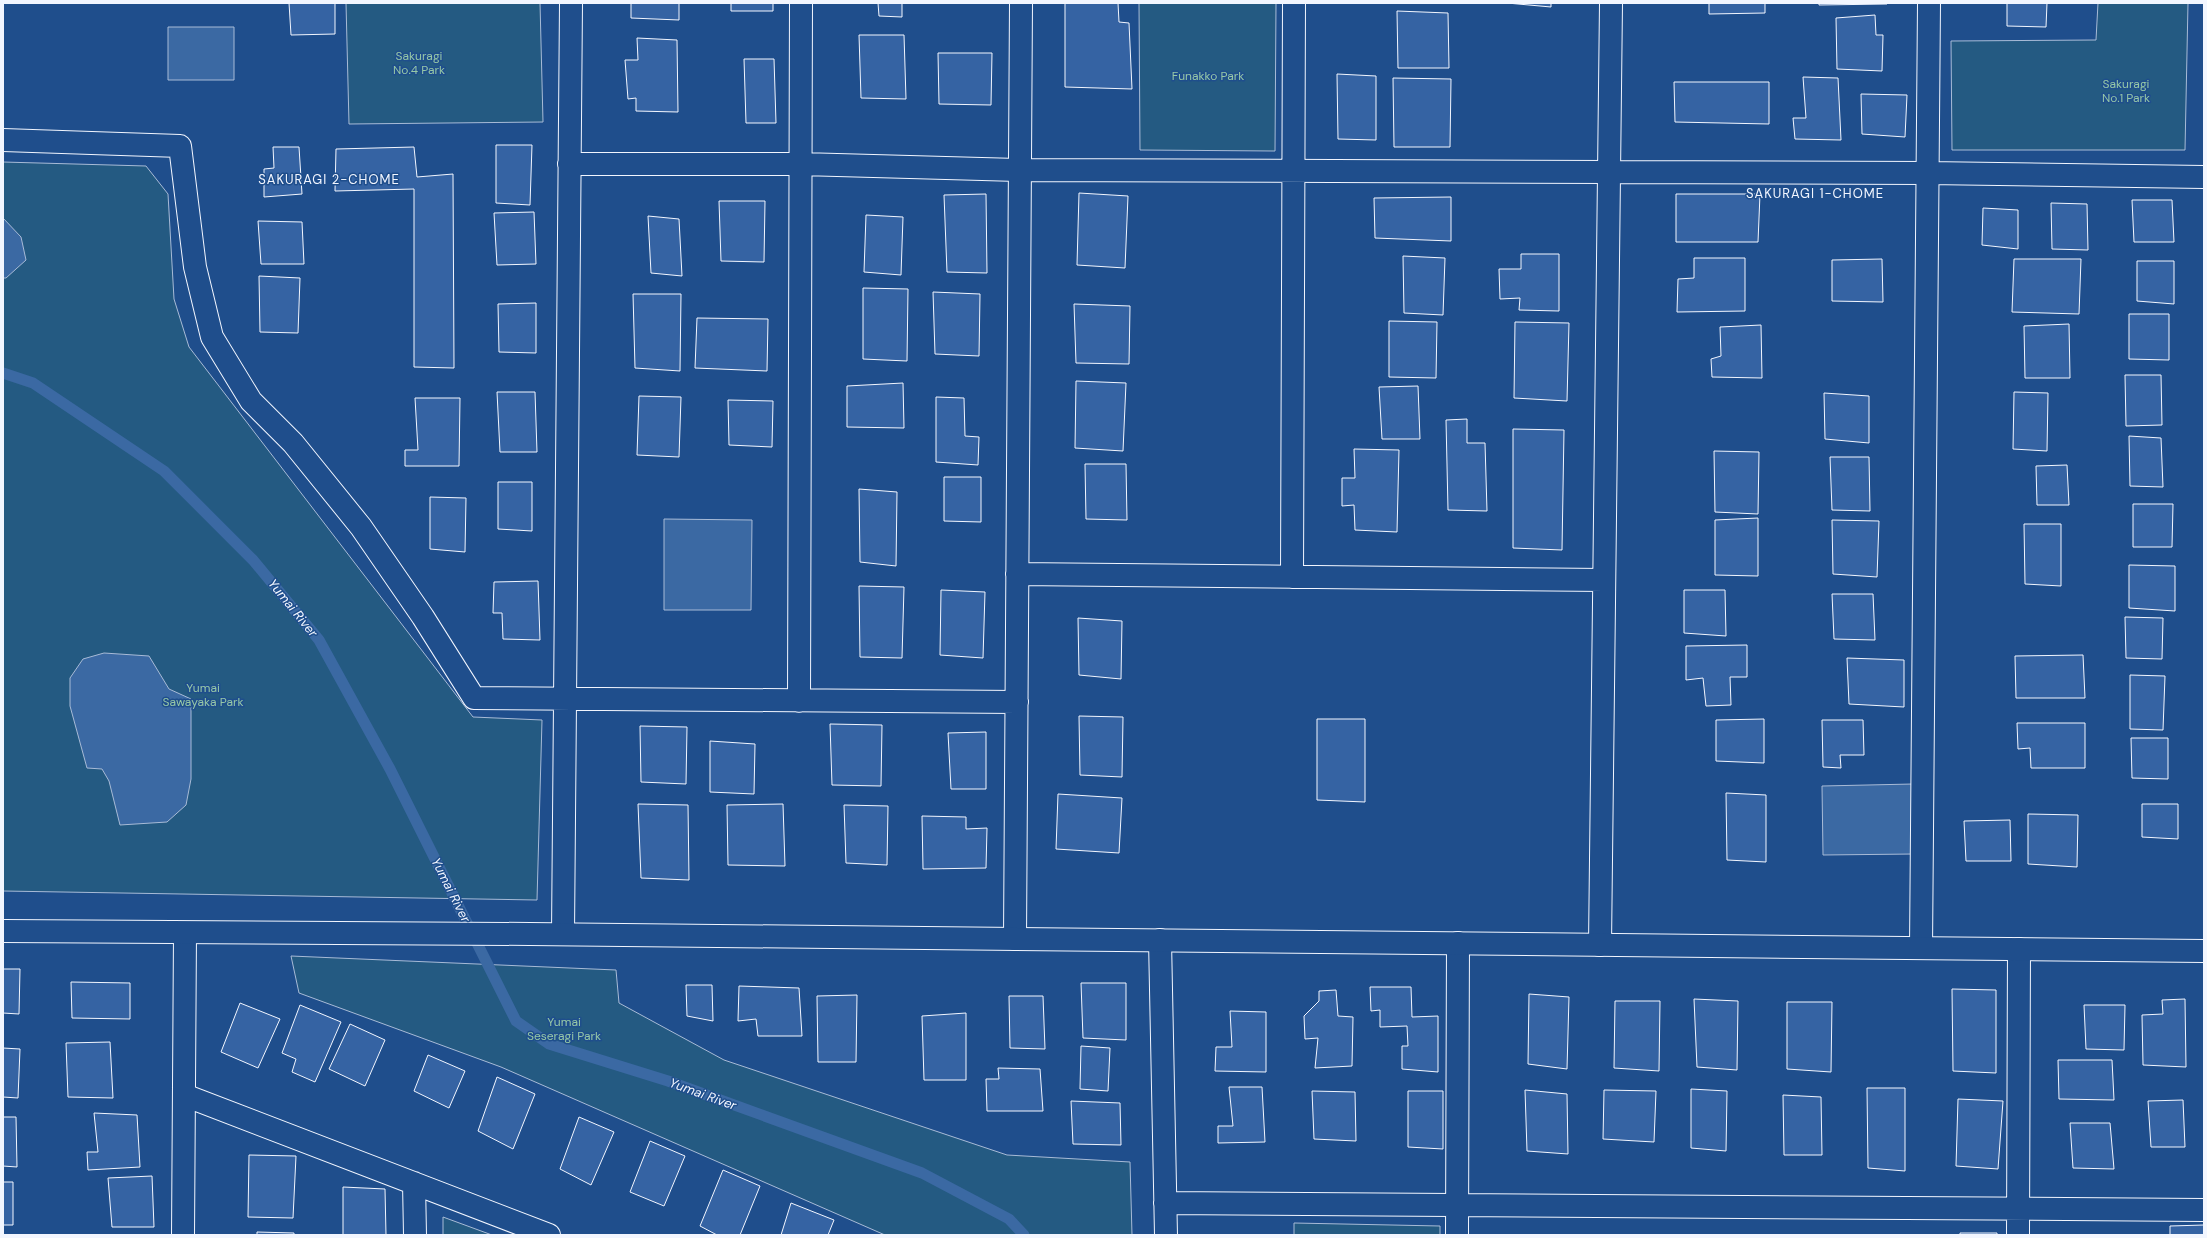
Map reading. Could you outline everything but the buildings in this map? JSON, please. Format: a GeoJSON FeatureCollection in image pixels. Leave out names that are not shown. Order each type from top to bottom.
{"type":"FeatureCollection","features":[{"type":"Feature","properties":{"kind":"street"},"geometry":{"type":"LineString","coordinates":[[563,934],[571,3]]}},
{"type":"Feature","properties":{"kind":"street"},"geometry":{"type":"LineString","coordinates":[[799,701],[801,3]]}},
{"type":"Feature","properties":{"kind":"street"},"geometry":{"type":"LineString","coordinates":[[1015,939],[1021,3]]}},
{"type":"Feature","properties":{"kind":"street"},"geometry":{"type":"LineString","coordinates":[[1292,577],[1294,3]]}},
{"type":"Feature","properties":{"kind":"street"},"geometry":{"type":"LineString","coordinates":[[1600,945],[1611,3]]}},
{"type":"Feature","properties":{"kind":"street"},"geometry":{"type":"LineString","coordinates":[[1921,948],[1929,3]]}},
{"type":"Feature","properties":{"kind":"street"},"geometry":{"type":"LineString","coordinates":[[3,140],[180,146],[195,267],[212,336],[251,401],[293,443],[362,527],[423,617],[474,698],[565,700],[1017,702]]}},
{"type":"Feature","properties":{"kind":"street"},"geometry":{"type":"LineString","coordinates":[[569,164],[801,164],[1020,170],[1928,173],[2204,177]]}},
{"type":"Feature","properties":{"kind":"street"},"geometry":{"type":"LineString","coordinates":[[1017,574],[1604,580]]}},
{"type":"Feature","properties":{"kind":"street"},"geometry":{"type":"LineString","coordinates":[[3,931],[563,934],[2204,951]]}},
{"type":"Feature","properties":{"kind":"street"},"geometry":{"type":"LineString","coordinates":[[183,1235],[185,933]]}},
{"type":"Feature","properties":{"kind":"street"},"geometry":{"type":"LineString","coordinates":[[1160,940],[1166,1235]]}},
{"type":"Feature","properties":{"kind":"street"},"geometry":{"type":"LineString","coordinates":[[1457,1235],[1458,943]]}},
{"type":"Feature","properties":{"kind":"street"},"geometry":{"type":"LineString","coordinates":[[2018,1235],[2019,949]]}},
{"type":"Feature","properties":{"kind":"street"},"geometry":{"type":"LineString","coordinates":[[184,1095],[549,1235]]}},
{"type":"Feature","properties":{"kind":"street"},"geometry":{"type":"LineString","coordinates":[[414,1183],[415,1235]]}},
{"type":"Feature","properties":{"kind":"street"},"geometry":{"type":"LineString","coordinates":[[1166,1203],[2204,1210]]}},
{"type":"Feature","properties":{"kind":"green space","name":"Sakuragi No.4 Park"},"geometry":{"type":"Polygon","coordinates":[[[346,3],[540,3],[543,122],[349,124],[346,3]]]}},
{"type":"Feature","properties":{"kind":"green space","name":"Funakko Park"},"geometry":{"type":"Polygon","coordinates":[[[1139,3],[1276,3],[1275,151],[1140,150],[1139,3]]]}},
{"type":"Feature","properties":{"kind":"green space","name":"Sakuragi No.1 Park"},"geometry":{"type":"Polygon","coordinates":[[[2098,3],[2188,3],[2185,150],[1952,150],[1951,41],[2096,40],[2098,3]]]}},
{"type":"Feature","properties":{"kind":"green space","name":"Yumai Sawayaka Park"},"geometry":{"type":"Polygon","coordinates":[[[3,162],[146,166],[168,194],[174,299],[189,347],[473,717],[542,720],[537,900],[3,891],[3,162]]]}},
{"type":"Feature","properties":{"kind":"green space","name":"Yumai Seseragi Park"},"geometry":{"type":"Polygon","coordinates":[[[291,956],[616,970],[619,1003],[724,1060],[1007,1155],[1130,1162],[1132,1235],[885,1235],[501,1067],[299,993],[291,956]]]}},
{"type":"Feature","properties":{"kind":"green space"},"geometry":{"type":"Polygon","coordinates":[[[443,1217],[492,1235],[443,1235],[443,1217]]]}},
{"type":"Feature","properties":{"kind":"green space"},"geometry":{"type":"Polygon","coordinates":[[[1294,1223],[1440,1226],[1440,1235],[1294,1235],[1294,1223]]]}},
{"type":"Feature","properties":{"kind":"shaded area"},"geometry":{"type":"Polygon","coordinates":[[[168,27],[234,27],[234,80],[168,80],[168,27]]]}},
{"type":"Feature","properties":{"kind":"shaded area"},"geometry":{"type":"Polygon","coordinates":[[[3,218],[21,237],[26,260],[6,278],[3,278],[3,218]]]}},
{"type":"Feature","properties":{"kind":"shaded area"},"geometry":{"type":"Polygon","coordinates":[[[664,519],[752,520],[751,610],[664,610],[664,519]]]}},
{"type":"Feature","properties":{"kind":"shaded area"},"geometry":{"type":"Polygon","coordinates":[[[104,653],[149,656],[169,689],[191,699],[191,779],[186,805],[167,822],[120,825],[109,781],[102,769],[87,768],[70,706],[70,678],[83,659],[104,653]]]}},
{"type":"Feature","properties":{"kind":"shaded area"},"geometry":{"type":"Polygon","coordinates":[[[1913,784],[1914,854],[1823,855],[1822,786],[1913,784]]]}},
{"type":"Feature","properties":{"kind":"waterway","name":"Yumai River"},"geometry":{"type":"LineString","coordinates":[[3,373],[33,383],[164,471],[253,560],[319,640],[390,769],[516,1021],[549,1044],[668,1081],[922,1173],[1009,1219],[1024,1235]]}},
{"type":"Feature","properties":{"kind":"district","name":"SAKURAGI 2-CHOME"},"geometry":{"type":"Point","coordinates":[329,179]}},
{"type":"Feature","properties":{"kind":"district","name":"SAKURAGI 1-CHOME"},"geometry":{"type":"Point","coordinates":[1815,193]}}]}
